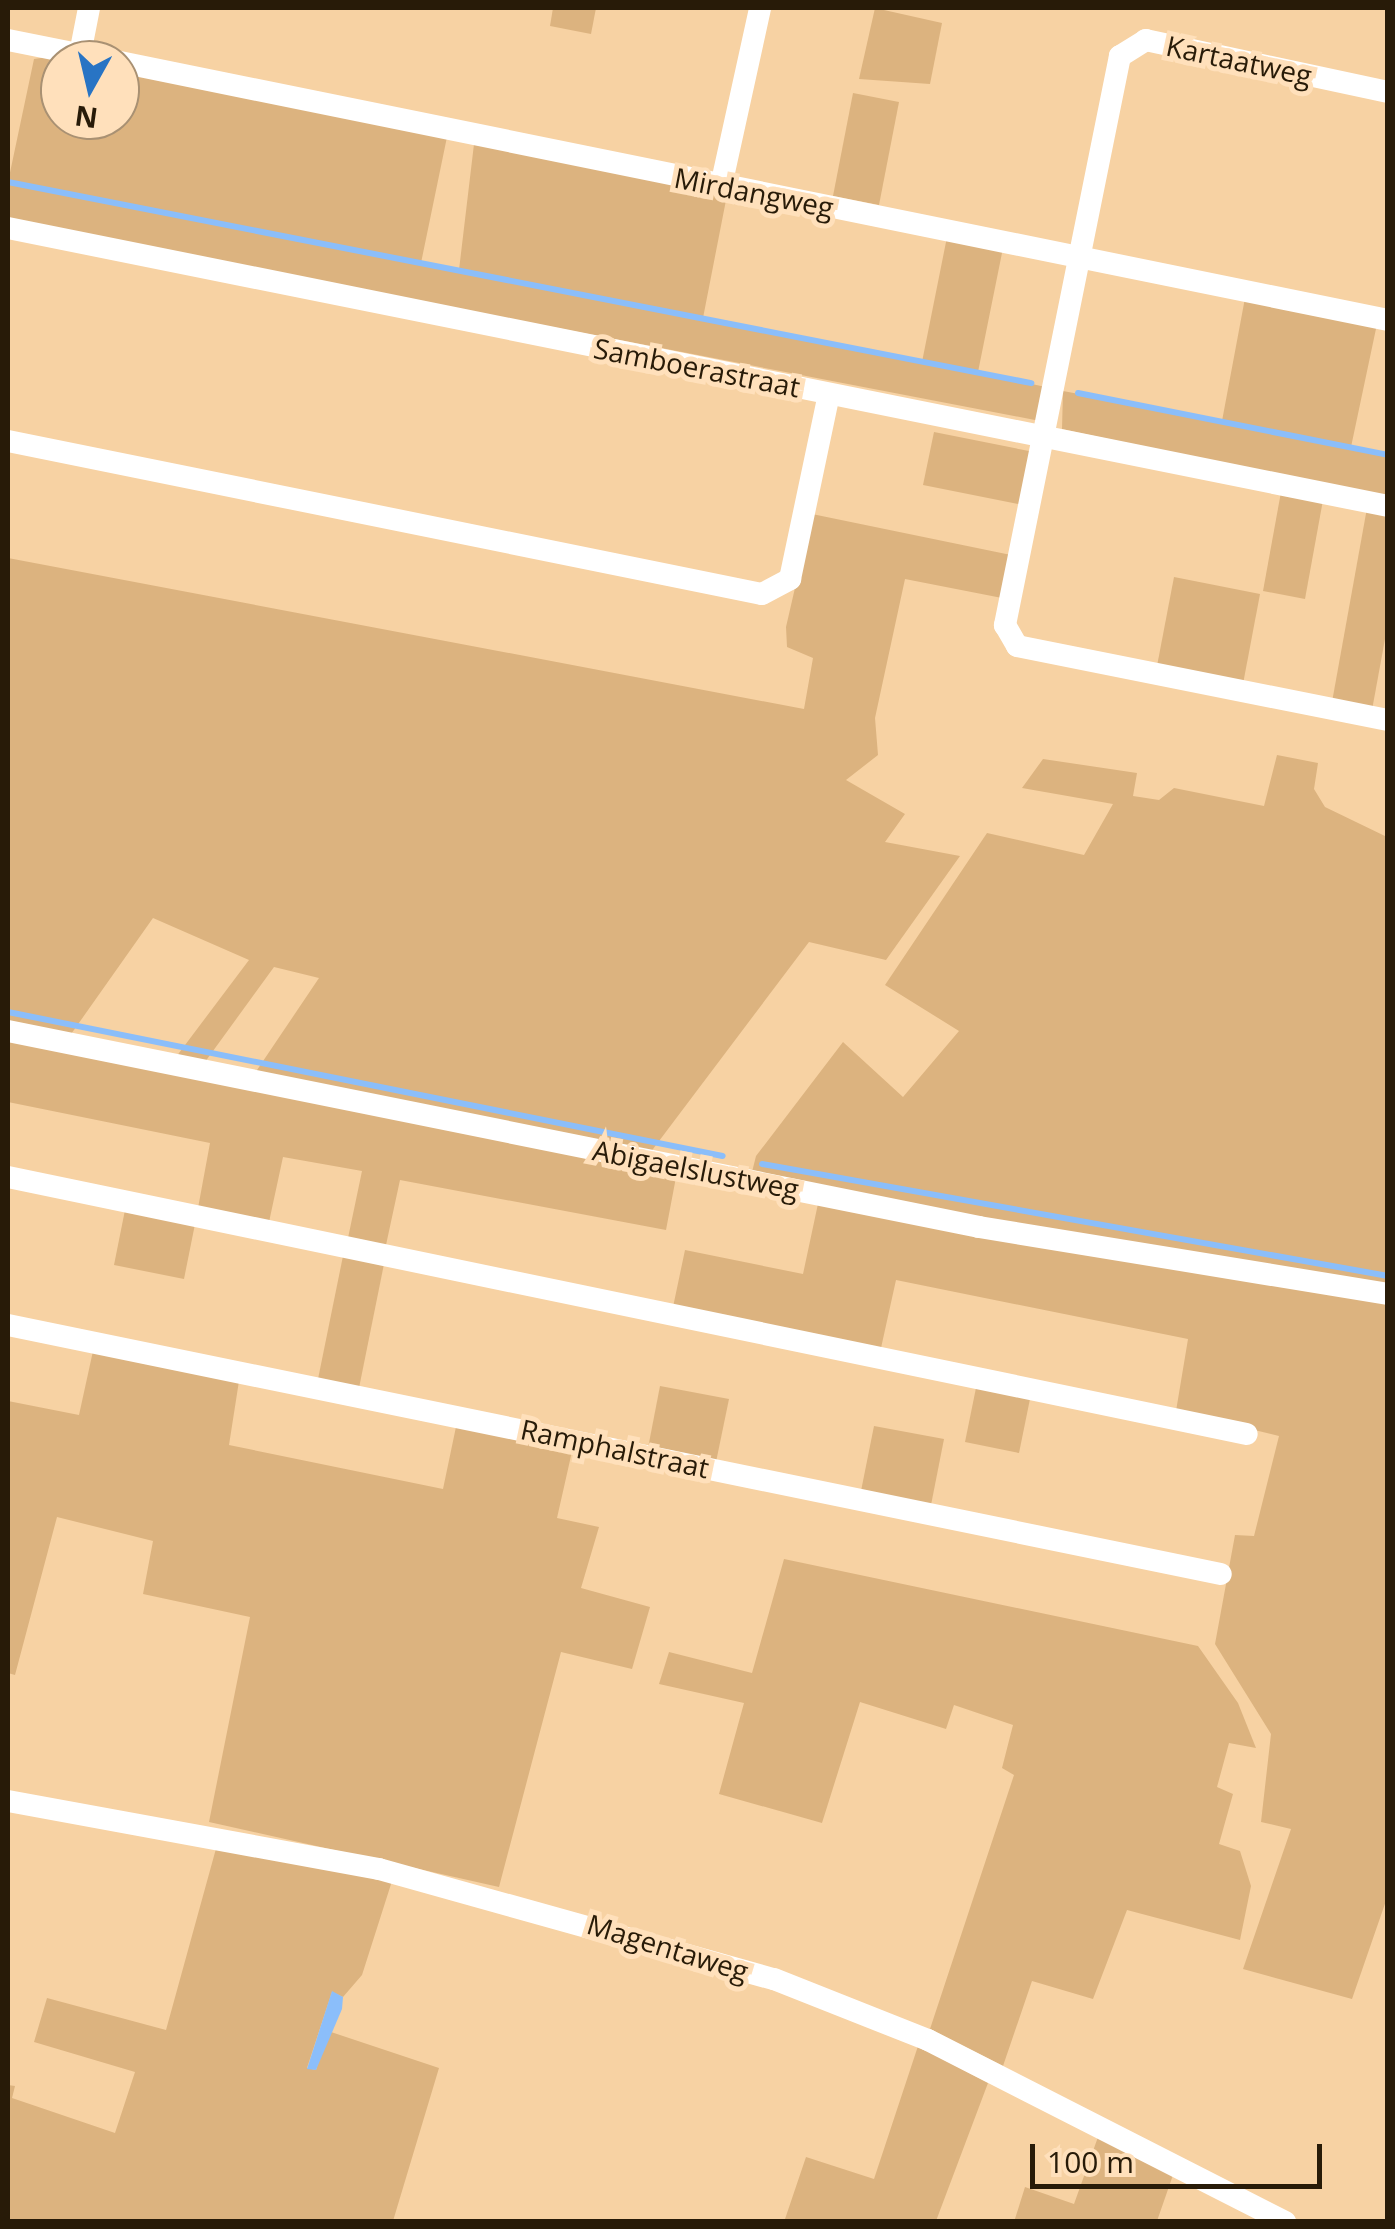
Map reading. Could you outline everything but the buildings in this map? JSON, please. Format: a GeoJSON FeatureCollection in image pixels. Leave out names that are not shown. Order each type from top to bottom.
{"type":"FeatureCollection","features":[{"type":"Feature","properties":{"kind":"street"},"geometry":{"type":"LineString","coordinates":[[83,40],[89,8]]}},
{"type":"Feature","properties":{"kind":"street"},"geometry":{"type":"LineString","coordinates":[[722,186],[760,8]]}},
{"type":"Feature","properties":{"kind":"street"},"geometry":{"type":"LineString","coordinates":[[8,40],[40,46]]}},
{"type":"Feature","properties":{"kind":"street","name":"Kartaatweg"},"geometry":{"type":"LineString","coordinates":[[1081,256],[1114,71],[1132,45],[1146,40],[1388,92]]}},
{"type":"Feature","properties":{"kind":"street","name":"Mirdangweg"},"geometry":{"type":"LineString","coordinates":[[140,66],[1388,320]]}},
{"type":"Feature","properties":{"kind":"street","name":"Samboerastraat"},"geometry":{"type":"LineString","coordinates":[[8,228],[1388,506]]}},
{"type":"Feature","properties":{"kind":"street"},"geometry":{"type":"LineString","coordinates":[[1081,256],[1006,638],[1388,720]]}},
{"type":"Feature","properties":{"kind":"street"},"geometry":{"type":"LineString","coordinates":[[8,441],[762,594],[790,579],[830,394]]}},
{"type":"Feature","properties":{"kind":"street","name":"Abigaelslustweg"},"geometry":{"type":"LineString","coordinates":[[8,1031],[978,1226],[1388,1294]]}},
{"type":"Feature","properties":{"kind":"street"},"geometry":{"type":"LineString","coordinates":[[8,1177],[1247,1434]]}},
{"type":"Feature","properties":{"kind":"street","name":"Ramphalstraat"},"geometry":{"type":"LineString","coordinates":[[8,1325],[1222,1574]]}},
{"type":"Feature","properties":{"kind":"street","name":"Magentaweg"},"geometry":{"type":"LineString","coordinates":[[8,1801],[380,1869],[790,1985],[928,2040],[1285,2222]]}},
{"type":"Feature","properties":{"kind":"shaded area"},"geometry":{"type":"Polygon","coordinates":[[[553,8],[596,8],[591,34],[550,26],[553,8]]]}},
{"type":"Feature","properties":{"kind":"shaded area"},"geometry":{"type":"Polygon","coordinates":[[[875,8],[942,23],[930,84],[859,79],[875,8]]]}},
{"type":"Feature","properties":{"kind":"shaded area"},"geometry":{"type":"Polygon","coordinates":[[[40,58],[40,140],[140,140],[140,74],[447,137],[421,263],[459,270],[474,144],[727,195],[703,318],[922,362],[947,237],[1003,248],[978,372],[1050,388],[1040,421],[8,222],[8,182],[34,59],[40,58]]]}},
{"type":"Feature","properties":{"kind":"shaded area"},"geometry":{"type":"Polygon","coordinates":[[[853,93],[899,102],[879,205],[833,196],[853,93]]]}},
{"type":"Feature","properties":{"kind":"shaded area"},"geometry":{"type":"Polygon","coordinates":[[[1245,298],[1377,324],[1351,447],[1387,455],[1387,499],[1062,429],[1063,391],[1222,421],[1245,298]]]}},
{"type":"Feature","properties":{"kind":"shaded area"},"geometry":{"type":"Polygon","coordinates":[[[934,432],[1034,452],[1023,505],[923,485],[934,432]]]}},
{"type":"Feature","properties":{"kind":"shaded area"},"geometry":{"type":"Polygon","coordinates":[[[1281,492],[1323,500],[1305,599],[1263,591],[1281,492]]]}},
{"type":"Feature","properties":{"kind":"shaded area"},"geometry":{"type":"Polygon","coordinates":[[[1367,508],[1387,512],[1387,628],[1372,710],[1332,702],[1367,508]]]}},
{"type":"Feature","properties":{"kind":"shaded area"},"geometry":{"type":"Polygon","coordinates":[[[812,514],[1011,555],[1002,598],[905,579],[875,718],[878,755],[846,780],[905,814],[885,842],[960,856],[886,960],[809,942],[650,1153],[255,1073],[319,978],[274,967],[205,1062],[176,1057],[249,960],[153,918],[69,1037],[8,1026],[8,558],[804,709],[813,658],[787,647],[786,627],[812,514]]]}},
{"type":"Feature","properties":{"kind":"shaded area"},"geometry":{"type":"Polygon","coordinates":[[[1174,577],[1260,594],[1243,684],[1157,666],[1174,577]]]}},
{"type":"Feature","properties":{"kind":"shaded area"},"geometry":{"type":"Polygon","coordinates":[[[1277,755],[1318,763],[1314,789],[1325,807],[1387,837],[1387,1288],[1222,1265],[752,1172],[756,1156],[843,1042],[903,1097],[959,1031],[885,985],[987,833],[1084,855],[1113,804],[1022,788],[1043,759],[1137,773],[1133,796],[1159,800],[1174,788],[1264,806],[1277,755]]]}},
{"type":"Feature","properties":{"kind":"shaded area"},"geometry":{"type":"Polygon","coordinates":[[[8,1036],[677,1172],[666,1230],[400,1180],[386,1245],[348,1238],[362,1171],[283,1157],[269,1222],[198,1208],[210,1143],[8,1102],[8,1036]]]}},
{"type":"Feature","properties":{"kind":"shaded area"},"geometry":{"type":"Polygon","coordinates":[[[819,1199],[1387,1300],[1388,1895],[1352,1999],[1243,1969],[1291,1829],[1261,1822],[1271,1734],[1215,1644],[1235,1535],[1254,1536],[1279,1436],[1176,1411],[1188,1339],[896,1280],[881,1348],[673,1307],[685,1250],[803,1274],[819,1199]]]}},
{"type":"Feature","properties":{"kind":"shaded area"},"geometry":{"type":"Polygon","coordinates":[[[126,1205],[196,1219],[184,1279],[114,1265],[126,1205]]]}},
{"type":"Feature","properties":{"kind":"shaded area"},"geometry":{"type":"Polygon","coordinates":[[[344,1251],[385,1259],[359,1388],[318,1379],[344,1251]]]}},
{"type":"Feature","properties":{"kind":"shaded area"},"geometry":{"type":"Polygon","coordinates":[[[93,1351],[239,1381],[229,1445],[443,1489],[457,1422],[573,1447],[557,1518],[599,1527],[581,1588],[650,1607],[632,1669],[561,1652],[499,1887],[209,1822],[250,1617],[143,1594],[153,1541],[57,1517],[15,1675],[8,1673],[8,1401],[79,1415],[93,1351]]]}},
{"type":"Feature","properties":{"kind":"shaded area"},"geometry":{"type":"Polygon","coordinates":[[[977,1383],[1031,1394],[1019,1453],[965,1442],[977,1383]]]}},
{"type":"Feature","properties":{"kind":"shaded area"},"geometry":{"type":"Polygon","coordinates":[[[660,1386],[729,1399],[716,1462],[648,1448],[660,1386]]]}},
{"type":"Feature","properties":{"kind":"shaded area"},"geometry":{"type":"Polygon","coordinates":[[[874,1426],[944,1439],[931,1505],[861,1491],[874,1426]]]}},
{"type":"Feature","properties":{"kind":"shaded area"},"geometry":{"type":"Polygon","coordinates":[[[784,1559],[1198,1646],[1238,1703],[1256,1748],[1229,1743],[1217,1787],[1233,1794],[1219,1844],[1240,1851],[1251,1886],[1240,1940],[1127,1910],[1093,1999],[1032,1981],[1003,2066],[930,2029],[1014,1775],[1002,1768],[1013,1725],[954,1705],[946,1729],[860,1702],[822,1823],[719,1794],[744,1703],[659,1684],[669,1652],[752,1673],[784,1559]]]}},
{"type":"Feature","properties":{"kind":"shaded area"},"geometry":{"type":"Polygon","coordinates":[[[217,1845],[392,1881],[362,1975],[343,1997],[332,1992],[307,2068],[316,2070],[328,2031],[439,2068],[393,2221],[8,2221],[8,2085],[15,2086],[12,2098],[115,2133],[135,2072],[34,2042],[47,1998],[166,2030],[217,1845]]]}},
{"type":"Feature","properties":{"kind":"shaded area"},"geometry":{"type":"Polygon","coordinates":[[[918,2046],[988,2083],[936,2221],[784,2222],[806,2157],[874,2179],[918,2046]]]}},
{"type":"Feature","properties":{"kind":"shaded area"},"geometry":{"type":"Polygon","coordinates":[[[1098,2137],[1173,2175],[1157,2221],[1014,2222],[1025,2187],[1074,2204],[1098,2137]]]}},
{"type":"Feature","properties":{"kind":"water"},"geometry":{"type":"Polygon","coordinates":[[[332,1991],[343,1997],[342,2009],[316,2070],[307,2069],[332,1991]]]}},
{"type":"Feature","properties":{"kind":"waterway"},"geometry":{"type":"LineString","coordinates":[[8,182],[1031,383]]}},
{"type":"Feature","properties":{"kind":"waterway"},"geometry":{"type":"LineString","coordinates":[[1078,393],[1388,455]]}},
{"type":"Feature","properties":{"kind":"waterway"},"geometry":{"type":"LineString","coordinates":[[8,1012],[723,1156]]}},
{"type":"Feature","properties":{"kind":"waterway"},"geometry":{"type":"LineString","coordinates":[[762,1164],[1388,1276]]}}]}
